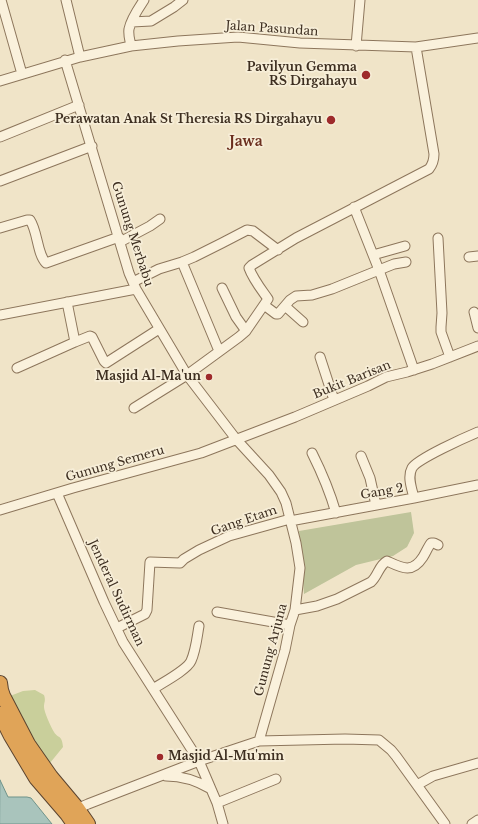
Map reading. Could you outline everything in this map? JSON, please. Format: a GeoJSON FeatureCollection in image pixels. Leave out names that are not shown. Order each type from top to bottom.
{"type":"FeatureCollection","features":[{"type":"Feature","properties":{"kind":"highway"},"geometry":{"type":"LineString","coordinates":[[0,682],[3,696],[28,744],[51,777],[73,815]]}},
{"type":"Feature","properties":{"kind":"highway"},"geometry":{"type":"LineString","coordinates":[[0,714],[36,778],[73,815],[88,824]]}},
{"type":"Feature","properties":{"kind":"street"},"geometry":{"type":"LineString","coordinates":[[1,0],[22,74]]}},
{"type":"Feature","properties":{"kind":"street"},"geometry":{"type":"LineString","coordinates":[[66,0],[80,57]]}},
{"type":"Feature","properties":{"kind":"street"},"geometry":{"type":"LineString","coordinates":[[131,46],[129,32],[134,16],[144,0]]}},
{"type":"Feature","properties":{"kind":"street"},"geometry":{"type":"LineString","coordinates":[[132,22],[151,21],[183,0]]}},
{"type":"Feature","properties":{"kind":"street"},"geometry":{"type":"LineString","coordinates":[[356,46],[360,0]]}},
{"type":"Feature","properties":{"kind":"street","name":"Jalan Pasundan"},"geometry":{"type":"LineString","coordinates":[[0,81],[65,60],[131,46],[178,41],[238,37],[300,43],[416,48],[478,38]]}},
{"type":"Feature","properties":{"kind":"street"},"geometry":{"type":"LineString","coordinates":[[134,408],[187,375],[246,331],[268,299],[249,268],[252,265],[296,238],[429,169],[432,165],[434,154],[416,48]]}},
{"type":"Feature","properties":{"kind":"street","name":"Gunung Merbabu"},"geometry":{"type":"LineString","coordinates":[[65,60],[134,286],[187,375],[236,439]]}},
{"type":"Feature","properties":{"kind":"street"},"geometry":{"type":"LineString","coordinates":[[0,136],[79,105]]}},
{"type":"Feature","properties":{"kind":"street"},"geometry":{"type":"LineString","coordinates":[[0,181],[92,146]]}},
{"type":"Feature","properties":{"kind":"street"},"geometry":{"type":"LineString","coordinates":[[354,207],[379,270],[414,370]]}},
{"type":"Feature","properties":{"kind":"street"},"geometry":{"type":"LineString","coordinates":[[0,228],[30,220],[43,259],[46,263],[120,239],[150,226],[160,219]]}},
{"type":"Feature","properties":{"kind":"street"},"geometry":{"type":"LineString","coordinates":[[0,315],[67,302],[134,286],[159,269],[182,262],[247,230],[253,231],[278,250]]}},
{"type":"Feature","properties":{"kind":"street"},"geometry":{"type":"LineString","coordinates":[[438,238],[442,313],[441,332],[450,357]]}},
{"type":"Feature","properties":{"kind":"street"},"geometry":{"type":"LineString","coordinates":[[373,255],[405,246]]}},
{"type":"Feature","properties":{"kind":"street"},"geometry":{"type":"LineString","coordinates":[[182,262],[219,351]]}},
{"type":"Feature","properties":{"kind":"street"},"geometry":{"type":"LineString","coordinates":[[264,305],[277,314],[290,300],[296,296],[312,295],[332,289],[394,264],[406,262]]}},
{"type":"Feature","properties":{"kind":"street"},"geometry":{"type":"LineString","coordinates":[[222,288],[236,317],[246,331]]}},
{"type":"Feature","properties":{"kind":"street"},"geometry":{"type":"LineString","coordinates":[[67,302],[75,342]]}},
{"type":"Feature","properties":{"kind":"street"},"geometry":{"type":"LineString","coordinates":[[285,306],[303,322]]}},
{"type":"Feature","properties":{"kind":"street"},"geometry":{"type":"LineString","coordinates":[[474,312],[478,328]]}},
{"type":"Feature","properties":{"kind":"street"},"geometry":{"type":"LineString","coordinates":[[17,368],[91,336],[104,362],[106,363],[159,329]]}},
{"type":"Feature","properties":{"kind":"street","name":"Bukit Barisan"},"geometry":{"type":"LineString","coordinates":[[236,439],[368,386],[386,377],[414,370],[478,346]]}},
{"type":"Feature","properties":{"kind":"street"},"geometry":{"type":"LineString","coordinates":[[320,357],[334,400]]}},
{"type":"Feature","properties":{"kind":"street"},"geometry":{"type":"LineString","coordinates":[[414,498],[410,475],[412,468],[437,452],[478,432]]}},
{"type":"Feature","properties":{"kind":"street","name":"Gunung Semeru"},"geometry":{"type":"LineString","coordinates":[[0,510],[73,488],[201,453],[236,439]]}},
{"type":"Feature","properties":{"kind":"street","name":"Gunung Arjuna"},"geometry":{"type":"LineString","coordinates":[[236,439],[269,475],[281,492],[286,503],[296,543],[300,568],[295,610],[259,741]]}},
{"type":"Feature","properties":{"kind":"street"},"geometry":{"type":"LineString","coordinates":[[312,453],[330,494],[336,513]]}},
{"type":"Feature","properties":{"kind":"street"},"geometry":{"type":"LineString","coordinates":[[361,456],[370,478],[376,505]]}},
{"type":"Feature","properties":{"kind":"street","name":"Gang 2"},"geometry":{"type":"LineString","coordinates":[[290,520],[336,513],[478,485]]}},
{"type":"Feature","properties":{"kind":"street","name":"Jenderal Sudirman"},"geometry":{"type":"LineString","coordinates":[[57,493],[123,642],[199,761],[217,804],[223,824]]}},
{"type":"Feature","properties":{"kind":"street","name":"Gang Etam"},"geometry":{"type":"LineString","coordinates":[[117,628],[145,614],[147,610],[150,562],[180,563],[199,550],[229,536],[290,520]]}},
{"type":"Feature","properties":{"kind":"street"},"geometry":{"type":"LineString","coordinates":[[295,610],[317,606],[337,599],[371,582],[374,580],[382,564],[386,561],[404,568],[411,568],[423,557],[431,543],[438,545]]}},
{"type":"Feature","properties":{"kind":"street"},"geometry":{"type":"LineString","coordinates":[[217,612],[290,625]]}},
{"type":"Feature","properties":{"kind":"street"},"geometry":{"type":"LineString","coordinates":[[153,689],[187,666],[191,660],[195,648],[199,626]]}},
{"type":"Feature","properties":{"kind":"street"},"geometry":{"type":"LineString","coordinates":[[73,815],[199,761],[259,741],[345,739],[379,740],[391,750],[445,824]]}},
{"type":"Feature","properties":{"kind":"street"},"geometry":{"type":"LineString","coordinates":[[417,785],[433,776],[478,763]]}},
{"type":"Feature","properties":{"kind":"street"},"geometry":{"type":"LineString","coordinates":[[162,776],[175,776],[193,780],[210,788]]}},
{"type":"Feature","properties":{"kind":"street"},"geometry":{"type":"LineString","coordinates":[[217,804],[276,779]]}},
{"type":"Feature","properties":{"kind":"street"},"geometry":{"type":"LineString","coordinates":[[472,824],[478,820]]}},
{"type":"Feature","properties":{"kind":"green space"},"geometry":{"type":"Polygon","coordinates":[[[411,512],[414,533],[407,547],[393,556],[356,565],[304,594],[299,531],[411,512]]]}},
{"type":"Feature","properties":{"kind":"green space"},"geometry":{"type":"Polygon","coordinates":[[[35,690],[44,695],[44,709],[46,716],[55,734],[61,738],[63,747],[50,763],[38,749],[10,696],[23,691],[35,690]]]}},
{"type":"Feature","properties":{"kind":"water"},"geometry":{"type":"Polygon","coordinates":[[[0,780],[8,797],[31,798],[52,824],[0,824],[0,780]]]}},
{"type":"Feature","properties":{"kind":"place","name":"Pavilyun Gemma RS Dirgahayu"},"geometry":{"type":"Point","coordinates":[366,75]}},
{"type":"Feature","properties":{"kind":"place","name":"Perawatan Anak St Theresia RS Dirgahayu"},"geometry":{"type":"Point","coordinates":[331,120]}},
{"type":"Feature","properties":{"kind":"place","name":"Masjid Al-Ma'un"},"geometry":{"type":"Point","coordinates":[209,377]}},
{"type":"Feature","properties":{"kind":"place","name":"Masjid Al-Mu'min"},"geometry":{"type":"Point","coordinates":[160,757]}},
{"type":"Feature","properties":{"kind":"district","name":"Jawa"},"geometry":{"type":"Point","coordinates":[246,142]}}]}
